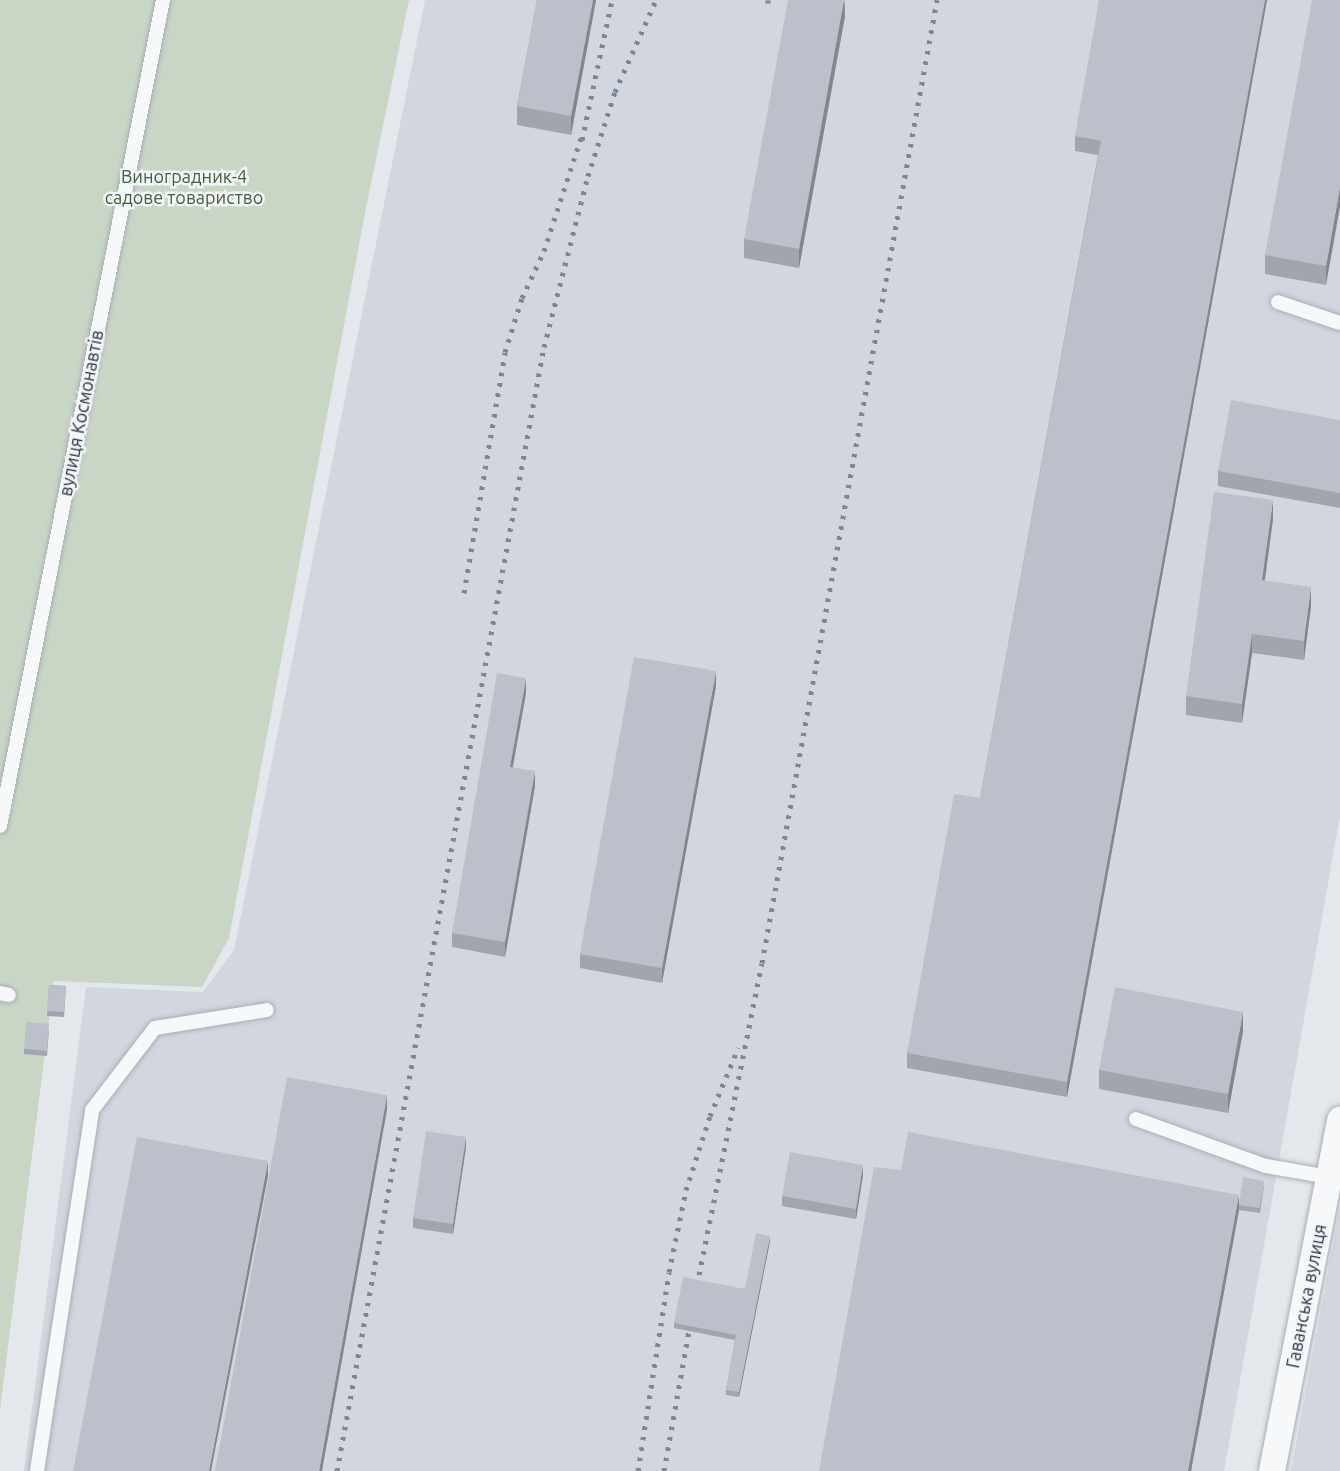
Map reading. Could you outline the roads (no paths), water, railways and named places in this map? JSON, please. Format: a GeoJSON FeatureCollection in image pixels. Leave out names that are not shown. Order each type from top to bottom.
{"type":"FeatureCollection","features":[{"type":"Feature","properties":{"kind":"street","name":"Гаванська вулиця"},"geometry":{"type":"LineString","coordinates":[[1272,1471],[1340,1120]]}},
{"type":"Feature","properties":{"kind":"lane","name":"вулиця Космонавтів"},"geometry":{"type":"LineString","coordinates":[[0,826],[163,0]]}},
{"type":"Feature","properties":{"kind":"lane"},"geometry":{"type":"LineString","coordinates":[[1278,302],[1340,323]]}},
{"type":"Feature","properties":{"kind":"lane"},"geometry":{"type":"LineString","coordinates":[[37,1471],[92,1110],[155,1028],[267,1010]]}},
{"type":"Feature","properties":{"kind":"lane"},"geometry":{"type":"LineString","coordinates":[[1136,1119],[1266,1166],[1330,1177]]}},
{"type":"Feature","properties":{"kind":"railway"},"geometry":{"type":"LineString","coordinates":[[582,140],[612,0]]}},
{"type":"Feature","properties":{"kind":"railway"},"geometry":{"type":"LineString","coordinates":[[337,1471],[544,347],[588,176],[615,92],[656,0]]}},
{"type":"Feature","properties":{"kind":"railway"},"geometry":{"type":"LineString","coordinates":[[697,1285],[762,963],[937,0]]}},
{"type":"Feature","properties":{"kind":"railway"},"geometry":{"type":"LineString","coordinates":[[464,593],[505,352],[522,298],[544,251],[583,132]]}},
{"type":"Feature","properties":{"kind":"railway"},"geometry":{"type":"LineString","coordinates":[[638,1471],[669,1272],[686,1190],[710,1116],[738,1048]]}},
{"type":"Feature","properties":{"kind":"railway"},"geometry":{"type":"LineString","coordinates":[[664,1471],[689,1331]]}},
{"type":"Feature","properties":{"kind":"park label","name":"Виноградник-4 садове товариство"},"geometry":{"type":"Point","coordinates":[184,187]}}]}
